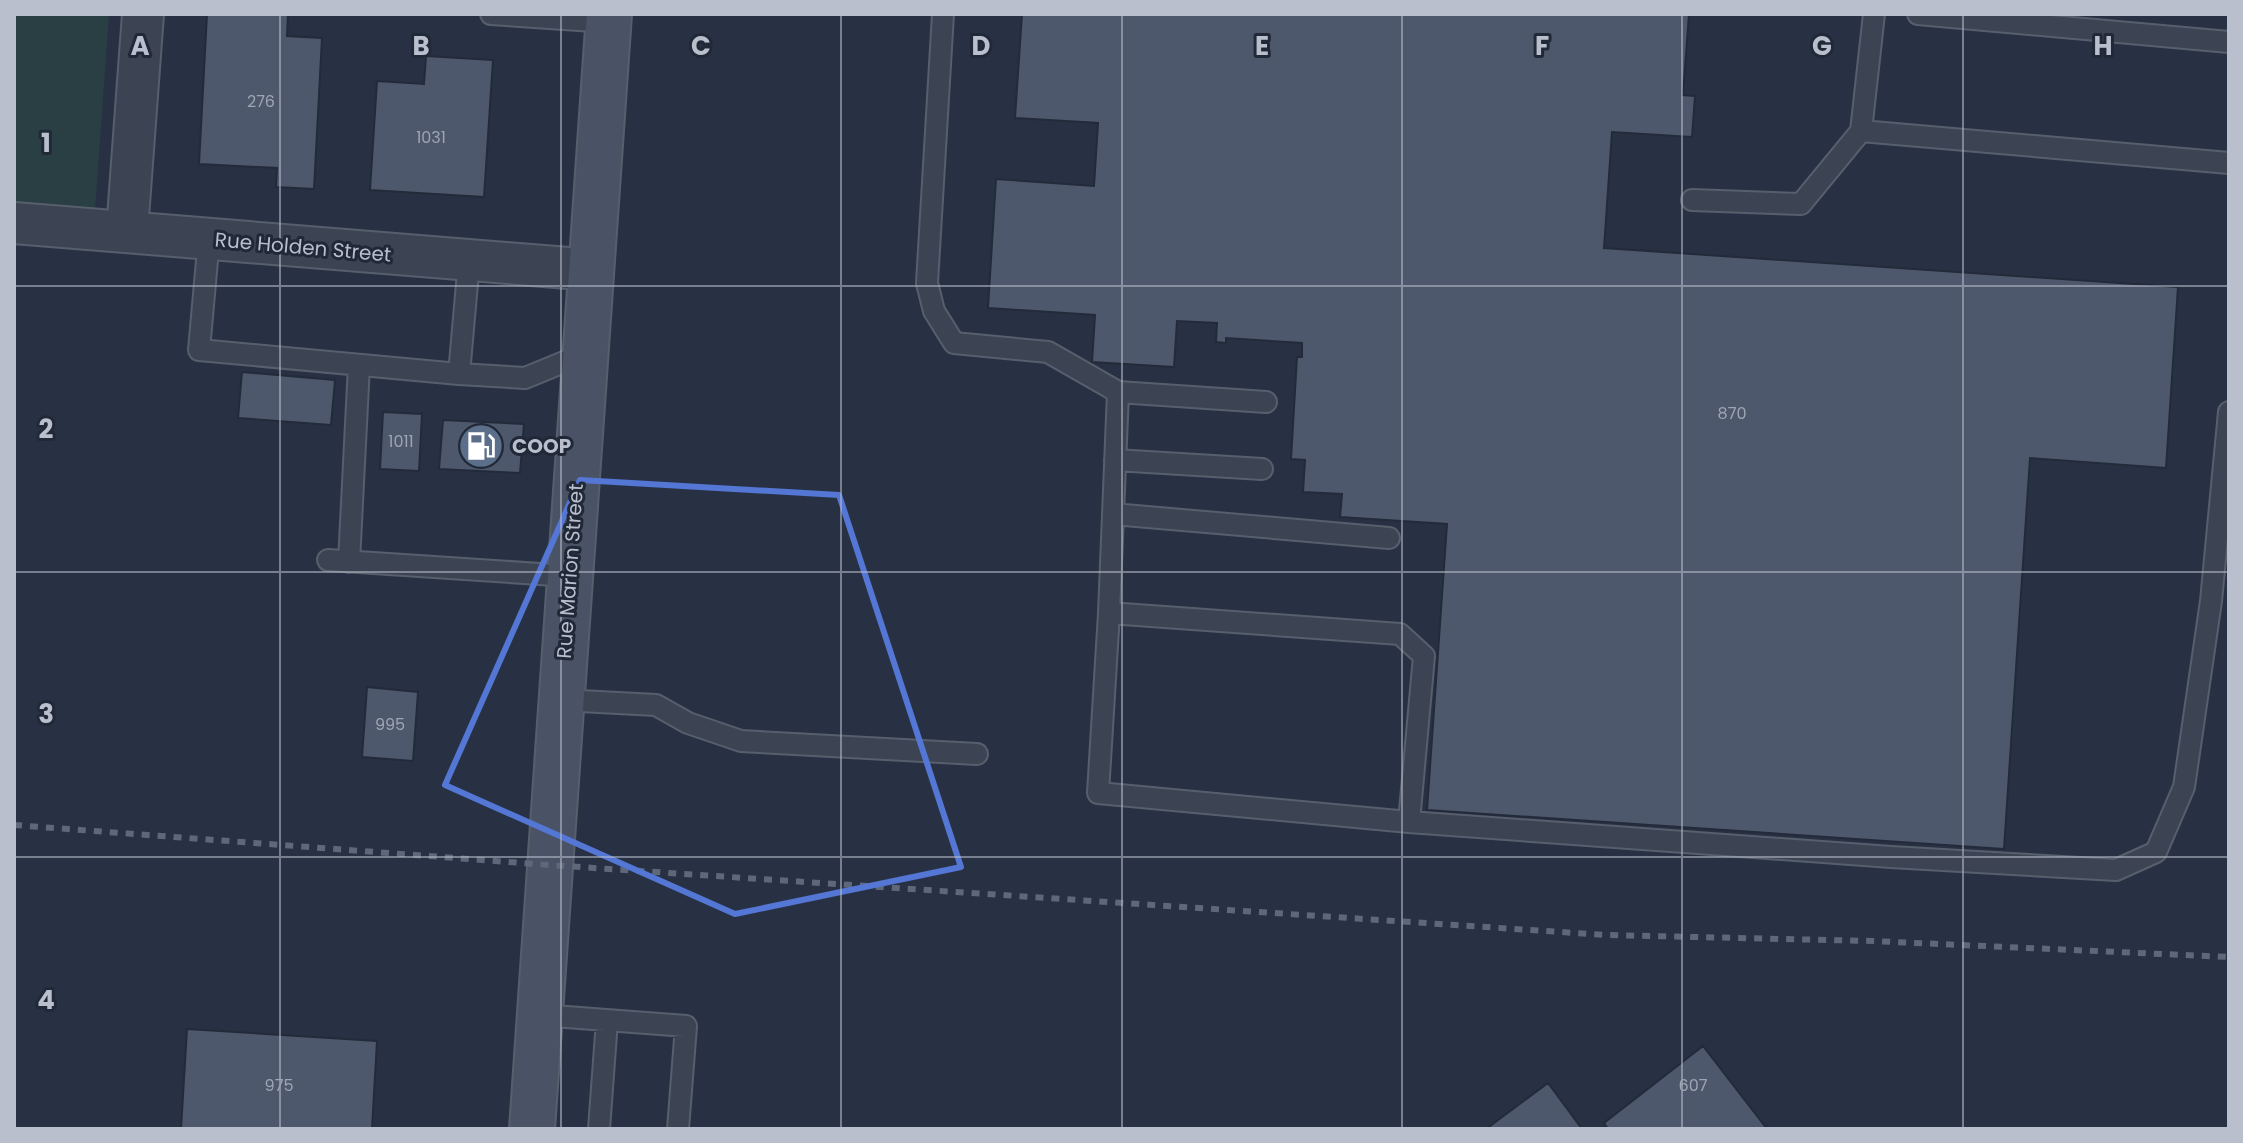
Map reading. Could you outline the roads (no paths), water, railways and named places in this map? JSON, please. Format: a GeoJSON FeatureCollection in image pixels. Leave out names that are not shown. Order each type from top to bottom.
{"type":"FeatureCollection","features":[{"type":"Feature","properties":{"kind":"main road","name":"Rue Marion Street"},"geometry":{"type":"LineString","coordinates":[[532,1129],[609,18]]}},
{"type":"Feature","properties":{"kind":"street"},"geometry":{"type":"LineString","coordinates":[[127,231],[143,14]]}},
{"type":"Feature","properties":{"kind":"street","name":"Rue Holden Street"},"geometry":{"type":"LineString","coordinates":[[14,223],[593,270]]}},
{"type":"Feature","properties":{"kind":"lane"},"geometry":{"type":"LineString","coordinates":[[491,14],[609,18]]}},
{"type":"Feature","properties":{"kind":"lane"},"geometry":{"type":"LineString","coordinates":[[943,14],[927,283],[934,311],[954,343],[1048,352],[1118,392],[1266,402]]}},
{"type":"Feature","properties":{"kind":"lane"},"geometry":{"type":"LineString","coordinates":[[1692,200],[1801,204],[1861,131],[1874,14]]}},
{"type":"Feature","properties":{"kind":"lane"},"geometry":{"type":"LineString","coordinates":[[1918,14],[2229,42]]}},
{"type":"Feature","properties":{"kind":"lane"},"geometry":{"type":"LineString","coordinates":[[1861,131],[2229,163]]}},
{"type":"Feature","properties":{"kind":"lane"},"geometry":{"type":"LineString","coordinates":[[209,238],[199,350],[525,378],[586,353]]}},
{"type":"Feature","properties":{"kind":"lane"},"geometry":{"type":"LineString","coordinates":[[459,374],[469,261]]}},
{"type":"Feature","properties":{"kind":"lane"},"geometry":{"type":"LineString","coordinates":[[349,562],[359,365]]}},
{"type":"Feature","properties":{"kind":"lane"},"geometry":{"type":"LineString","coordinates":[[1118,392],[1098,793],[1409,822],[2116,870],[2156,852],[2184,787],[2211,601],[2229,412]]}},
{"type":"Feature","properties":{"kind":"lane"},"geometry":{"type":"LineString","coordinates":[[1115,460],[1262,469]]}},
{"type":"Feature","properties":{"kind":"lane"},"geometry":{"type":"LineString","coordinates":[[1113,514],[1389,538]]}},
{"type":"Feature","properties":{"kind":"lane"},"geometry":{"type":"LineString","coordinates":[[328,560],[570,576]]}},
{"type":"Feature","properties":{"kind":"lane"},"geometry":{"type":"LineString","coordinates":[[1109,613],[1400,634],[1424,656],[1409,822]]}},
{"type":"Feature","properties":{"kind":"lane"},"geometry":{"type":"LineString","coordinates":[[561,700],[656,705],[688,723],[741,741],[977,754]]}},
{"type":"Feature","properties":{"kind":"lane"},"geometry":{"type":"LineString","coordinates":[[540,1015],[686,1026],[678,1129]]}},
{"type":"Feature","properties":{"kind":"lane"},"geometry":{"type":"LineString","coordinates":[[599,1129],[607,1020]]}},
{"type":"Feature","properties":{"kind":"railway"},"geometry":{"type":"LineString","coordinates":[[14,825],[549,865],[1606,935],[1872,941],[2229,957]]}},
{"type":"Feature","properties":{"kind":"place","name":"COOP"},"geometry":{"type":"Point","coordinates":[481,446]}}]}
